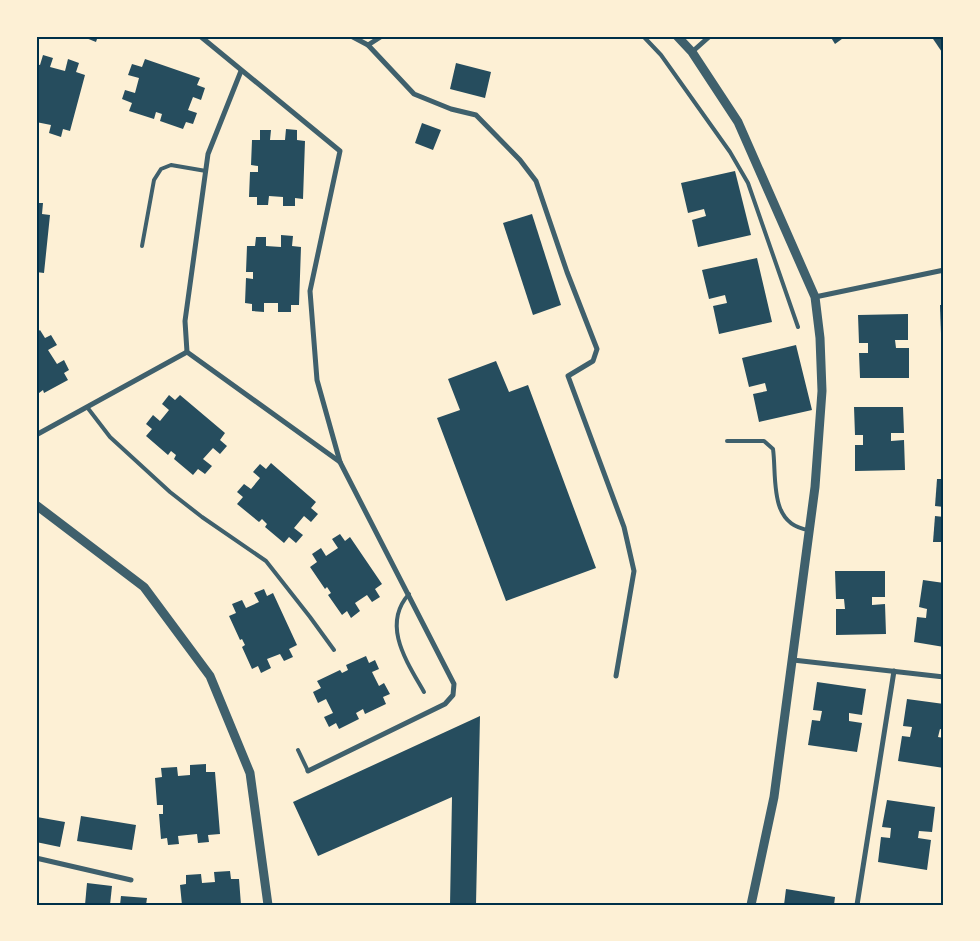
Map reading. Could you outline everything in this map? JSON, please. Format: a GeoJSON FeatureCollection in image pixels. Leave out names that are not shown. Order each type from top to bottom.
{"type":"FeatureCollection","features":[{"type":"Feature","properties":{"kind":"street"},"geometry":{"type":"LineString","coordinates":[[200,36],[340,151],[310,291],[317,380],[340,462],[454,684],[453,695],[445,704],[308,771]]}},
{"type":"Feature","properties":{"kind":"street"},"geometry":{"type":"LineString","coordinates":[[352,36],[368,45],[414,94],[451,109],[476,116],[520,160],[536,180],[567,272],[597,349],[593,361],[568,376],[624,527],[634,571],[616,676]]}},
{"type":"Feature","properties":{"kind":"street"},"geometry":{"type":"LineString","coordinates":[[368,45],[382,36]]}},
{"type":"Feature","properties":{"kind":"street"},"geometry":{"type":"LineString","coordinates":[[678,36],[692,52],[738,122],[815,297],[820,338],[822,391],[810,530],[774,797],[751,905]]}},
{"type":"Feature","properties":{"kind":"street"},"geometry":{"type":"LineString","coordinates":[[692,52],[710,36]]}},
{"type":"Feature","properties":{"kind":"street"},"geometry":{"type":"LineString","coordinates":[[186,352],[185,321],[208,154],[241,71]]}},
{"type":"Feature","properties":{"kind":"street"},"geometry":{"type":"LineString","coordinates":[[815,297],[944,270]]}},
{"type":"Feature","properties":{"kind":"street"},"geometry":{"type":"LineString","coordinates":[[186,352],[340,462]]}},
{"type":"Feature","properties":{"kind":"street"},"geometry":{"type":"LineString","coordinates":[[36,435],[186,352]]}},
{"type":"Feature","properties":{"kind":"street"},"geometry":{"type":"LineString","coordinates":[[36,505],[144,588],[210,676],[250,773],[268,905]]}},
{"type":"Feature","properties":{"kind":"street"},"geometry":{"type":"LineString","coordinates":[[793,660],[944,677]]}},
{"type":"Feature","properties":{"kind":"street"},"geometry":{"type":"LineString","coordinates":[[857,905],[894,671]]}},
{"type":"Feature","properties":{"kind":"street"},"geometry":{"type":"LineString","coordinates":[[36,858],[131,880]]}},
{"type":"Feature","properties":{"kind":"lane"},"geometry":{"type":"LineString","coordinates":[[643,36],[661,55],[730,152],[748,183],[798,327]]}},
{"type":"Feature","properties":{"kind":"lane"},"geometry":{"type":"LineString","coordinates":[[142,246],[148,205],[156,175],[160,169],[171,164],[206,172]]}},
{"type":"Feature","properties":{"kind":"lane"},"geometry":{"type":"LineString","coordinates":[[87,407],[110,436],[170,492],[202,517],[266,561],[334,650]]}},
{"type":"Feature","properties":{"kind":"lane"},"geometry":{"type":"LineString","coordinates":[[727,441],[764,441],[773,449],[776,495],[779,506],[795,525],[802,529],[810,530]]}},
{"type":"Feature","properties":{"kind":"lane"},"geometry":{"type":"LineString","coordinates":[[409,594],[399,607],[396,632],[398,642],[424,692]]}},
{"type":"Feature","properties":{"kind":"lane"},"geometry":{"type":"LineString","coordinates":[[298,750],[308,771]]}},
{"type":"Feature","properties":{"kind":"building"},"geometry":{"type":"Polygon","coordinates":[[[81,36],[98,36],[96,42],[81,36]]]}},
{"type":"Feature","properties":{"kind":"building"},"geometry":{"type":"Polygon","coordinates":[[[830,36],[846,36],[835,44],[830,36]]]}},
{"type":"Feature","properties":{"kind":"building"},"geometry":{"type":"Polygon","coordinates":[[[931,36],[944,36],[944,55],[931,36]]]}},
{"type":"Feature","properties":{"kind":"building"},"geometry":{"type":"Polygon","coordinates":[[[43,55],[53,58],[50,67],[65,71],[68,59],[79,63],[76,72],[85,75],[70,131],[63,129],[61,137],[49,133],[51,125],[36,122],[36,64],[40,65],[43,55]]]}},
{"type":"Feature","properties":{"kind":"building"},"geometry":{"type":"Polygon","coordinates":[[[145,59],[200,78],[197,85],[205,88],[201,100],[193,97],[188,110],[197,113],[193,124],[186,122],[183,129],[160,121],[162,114],[156,112],[154,119],[129,111],[132,103],[122,99],[125,90],[135,93],[139,78],[128,75],[132,64],[142,67],[145,59]]]}},
{"type":"Feature","properties":{"kind":"building"},"geometry":{"type":"Polygon","coordinates":[[[456,63],[491,72],[485,98],[450,89],[456,63]]]}},
{"type":"Feature","properties":{"kind":"building"},"geometry":{"type":"Polygon","coordinates":[[[422,123],[441,130],[433,150],[415,143],[422,123]]]}},
{"type":"Feature","properties":{"kind":"building"},"geometry":{"type":"Polygon","coordinates":[[[286,129],[297,130],[297,140],[305,141],[303,199],[295,198],[295,206],[283,206],[283,197],[269,196],[268,205],[257,205],[257,197],[249,197],[250,172],[258,172],[258,166],[251,165],[252,140],[260,140],[260,130],[271,130],[270,140],[285,140],[286,129]]]}},
{"type":"Feature","properties":{"kind":"building"},"geometry":{"type":"Polygon","coordinates":[[[735,171],[751,235],[698,247],[692,220],[706,216],[704,209],[688,213],[681,183],[735,171]]]}},
{"type":"Feature","properties":{"kind":"building"},"geometry":{"type":"Polygon","coordinates":[[[36,203],[43,203],[42,214],[50,215],[44,273],[36,272],[36,203]]]}},
{"type":"Feature","properties":{"kind":"building"},"geometry":{"type":"Polygon","coordinates":[[[532,214],[561,305],[533,315],[503,223],[532,214]]]}},
{"type":"Feature","properties":{"kind":"building"},"geometry":{"type":"Polygon","coordinates":[[[281,235],[293,236],[292,246],[301,247],[299,305],[291,305],[291,312],[278,312],[278,303],[264,303],[264,312],[252,311],[252,304],[245,303],[246,278],[253,279],[253,272],[246,272],[247,246],[255,246],[256,237],[266,237],[266,246],[281,247],[281,235]]]}},
{"type":"Feature","properties":{"kind":"building"},"geometry":{"type":"Polygon","coordinates":[[[757,258],[772,322],[719,334],[713,306],[727,303],[725,295],[709,299],[702,270],[757,258]]]}},
{"type":"Feature","properties":{"kind":"building"},"geometry":{"type":"Polygon","coordinates":[[[940,305],[944,305],[944,333],[941,333],[940,305]]]}},
{"type":"Feature","properties":{"kind":"building"},"geometry":{"type":"Polygon","coordinates":[[[908,314],[908,340],[895,340],[896,348],[909,348],[909,378],[860,378],[859,353],[868,353],[868,343],[859,343],[858,315],[908,314]]]}},
{"type":"Feature","properties":{"kind":"building"},"geometry":{"type":"Polygon","coordinates":[[[40,330],[45,338],[51,335],[57,345],[48,350],[57,364],[64,360],[69,370],[64,373],[68,380],[44,393],[43,390],[39,393],[36,388],[36,333],[40,330]]]}},
{"type":"Feature","properties":{"kind":"building"},"geometry":{"type":"Polygon","coordinates":[[[941,343],[944,343],[944,368],[941,368],[941,343]]]}},
{"type":"Feature","properties":{"kind":"building"},"geometry":{"type":"Polygon","coordinates":[[[796,345],[812,410],[759,422],[753,394],[767,391],[765,383],[749,387],[742,358],[796,345]]]}},
{"type":"Feature","properties":{"kind":"building"},"geometry":{"type":"Polygon","coordinates":[[[496,361],[509,392],[528,385],[596,568],[506,601],[437,418],[460,410],[448,379],[496,361]]]}},
{"type":"Feature","properties":{"kind":"building"},"geometry":{"type":"Polygon","coordinates":[[[169,395],[175,400],[180,395],[225,433],[220,440],[227,446],[220,454],[213,448],[203,459],[212,466],[205,474],[198,469],[193,475],[174,459],[176,455],[171,451],[168,455],[146,436],[152,429],[146,424],[153,415],[160,421],[169,410],[162,404],[169,395]]]}},
{"type":"Feature","properties":{"kind":"building"},"geometry":{"type":"Polygon","coordinates":[[[854,407],[903,407],[904,433],[891,433],[891,441],[904,440],[905,470],[855,471],[855,445],[863,445],[863,435],[855,435],[854,407]]]}},
{"type":"Feature","properties":{"kind":"building"},"geometry":{"type":"Polygon","coordinates":[[[271,463],[316,502],[311,508],[318,514],[311,522],[304,516],[294,528],[303,535],[296,543],[289,537],[284,543],[265,527],[267,524],[262,519],[259,522],[237,504],[243,497],[237,492],[244,484],[251,489],[260,478],[253,472],[260,464],[266,469],[271,463]]]}},
{"type":"Feature","properties":{"kind":"building"},"geometry":{"type":"Polygon","coordinates":[[[937,479],[944,479],[944,507],[935,506],[937,479]]]}},
{"type":"Feature","properties":{"kind":"building"},"geometry":{"type":"Polygon","coordinates":[[[935,516],[944,517],[944,542],[933,542],[935,516]]]}},
{"type":"Feature","properties":{"kind":"building"},"geometry":{"type":"Polygon","coordinates":[[[340,534],[345,541],[350,537],[382,584],[375,589],[380,597],[372,602],[367,595],[355,603],[360,611],[351,618],[347,611],[342,615],[328,595],[331,593],[327,587],[325,589],[310,567],[317,562],[312,554],[321,548],[326,556],[338,548],[332,539],[340,534]]]}},
{"type":"Feature","properties":{"kind":"building"},"geometry":{"type":"Polygon","coordinates":[[[835,571],[885,571],[885,597],[872,597],[872,605],[885,604],[886,634],[836,635],[836,609],[845,609],[844,599],[836,599],[835,571]]]}},
{"type":"Feature","properties":{"kind":"building"},"geometry":{"type":"Polygon","coordinates":[[[923,580],[944,583],[944,647],[914,642],[917,617],[926,618],[927,609],[919,607],[923,580]]]}},
{"type":"Feature","properties":{"kind":"building"},"geometry":{"type":"Polygon","coordinates":[[[264,589],[267,596],[273,593],[297,645],[289,649],[293,657],[284,661],[280,654],[267,659],[271,668],[261,673],[258,666],[252,669],[242,647],[245,645],[242,639],[240,640],[229,616],[236,613],[232,604],[242,600],[246,608],[259,602],[254,593],[264,589]]]}},
{"type":"Feature","properties":{"kind":"building"},"geometry":{"type":"Polygon","coordinates":[[[366,656],[369,663],[375,660],[379,669],[372,672],[379,686],[384,683],[390,694],[383,697],[386,704],[365,714],[363,709],[356,713],[359,719],[339,729],[336,723],[329,727],[324,717],[333,713],[326,699],[318,703],[313,692],[321,688],[317,681],[340,670],[342,673],[348,670],[346,665],[366,656]]]}},
{"type":"Feature","properties":{"kind":"building"},"geometry":{"type":"Polygon","coordinates":[[[817,682],[866,689],[862,715],[849,713],[849,721],[862,723],[857,752],[808,745],[812,720],[820,721],[822,711],[813,710],[817,682]]]}},
{"type":"Feature","properties":{"kind":"building"},"geometry":{"type":"Polygon","coordinates":[[[907,699],[944,704],[944,730],[940,729],[938,737],[944,738],[944,768],[898,761],[902,736],[910,737],[912,727],[903,726],[907,699]]]}},
{"type":"Feature","properties":{"kind":"building"},"geometry":{"type":"Polygon","coordinates":[[[480,716],[476,905],[450,905],[452,797],[318,856],[293,802],[480,716]]]}},
{"type":"Feature","properties":{"kind":"building"},"geometry":{"type":"Polygon","coordinates":[[[206,764],[206,772],[215,772],[220,834],[208,835],[209,842],[198,843],[197,834],[178,836],[179,844],[168,845],[167,838],[161,839],[159,814],[163,814],[163,805],[157,805],[155,778],[162,777],[161,768],[177,767],[178,776],[190,775],[190,765],[206,764]]]}},
{"type":"Feature","properties":{"kind":"building"},"geometry":{"type":"Polygon","coordinates":[[[887,800],[935,807],[932,832],[919,831],[918,838],[931,840],[927,870],[878,862],[881,837],[890,838],[891,828],[882,827],[887,800]]]}},
{"type":"Feature","properties":{"kind":"building"},"geometry":{"type":"Polygon","coordinates":[[[81,816],[136,825],[132,850],[77,841],[81,816]]]}},
{"type":"Feature","properties":{"kind":"building"},"geometry":{"type":"Polygon","coordinates":[[[37,817],[65,822],[60,847],[36,842],[37,817]]]}},
{"type":"Feature","properties":{"kind":"building"},"geometry":{"type":"Polygon","coordinates":[[[230,871],[231,879],[239,879],[241,905],[182,905],[180,885],[186,884],[186,875],[201,874],[202,883],[215,882],[214,872],[230,871]]]}},
{"type":"Feature","properties":{"kind":"building"},"geometry":{"type":"Polygon","coordinates":[[[87,883],[112,886],[110,905],[85,905],[87,883]]]}},
{"type":"Feature","properties":{"kind":"building"},"geometry":{"type":"Polygon","coordinates":[[[786,889],[835,897],[834,905],[784,905],[786,889]]]}},
{"type":"Feature","properties":{"kind":"building"},"geometry":{"type":"Polygon","coordinates":[[[121,896],[147,898],[146,905],[120,905],[121,896]]]}}]}
